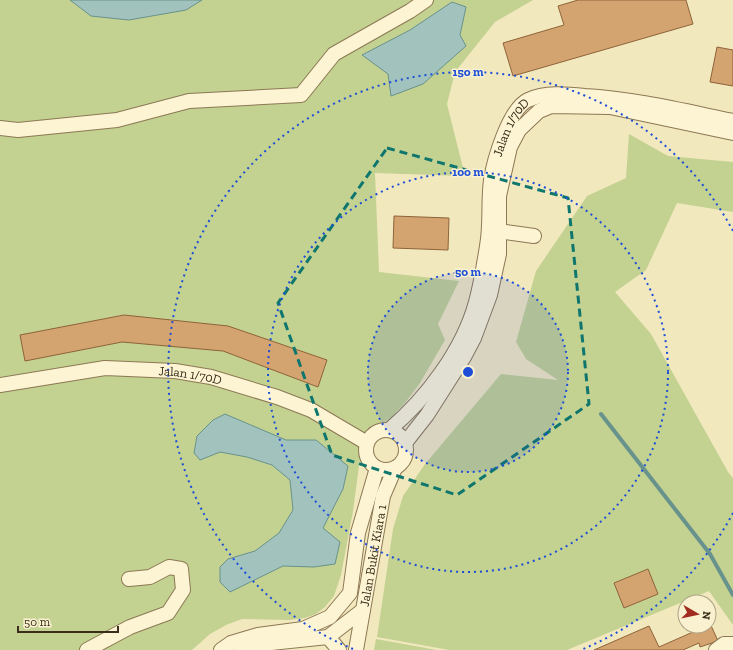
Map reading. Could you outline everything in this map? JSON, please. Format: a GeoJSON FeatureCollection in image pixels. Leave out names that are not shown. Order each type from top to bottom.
{"type":"FeatureCollection","features":[{"type":"Feature","properties":{"kind":"street"},"geometry":{"type":"LineString","coordinates":[[0,128],[18,130],[117,120],[189,102],[301,94],[334,54],[410,11],[426,0]]}},
{"type":"Feature","properties":{"kind":"street","name":"Jalan 1/70D"},"geometry":{"type":"LineString","coordinates":[[389,430],[406,415],[433,386],[464,335],[476,303],[488,245],[491,180],[499,148],[511,117],[527,100],[550,94],[616,98],[733,121]]}},
{"type":"Feature","properties":{"kind":"street","name":"Jalan 1/70D"},"geometry":{"type":"LineString","coordinates":[[405,443],[427,415],[464,357],[474,338],[490,295],[498,254],[499,196],[510,147],[519,130],[540,111],[551,106],[610,107],[733,133]]}},
{"type":"Feature","properties":{"kind":"street"},"geometry":{"type":"LineString","coordinates":[[498,231],[534,236]]}},
{"type":"Feature","properties":{"kind":"street","name":"Jalan 1/70D"},"geometry":{"type":"LineString","coordinates":[[0,385],[105,368],[175,372],[211,377],[276,397],[311,410],[367,443]]}},
{"type":"Feature","properties":{"kind":"street"},"geometry":{"type":"LineString","coordinates":[[380,430],[389,430],[397,433],[405,443],[406,449],[404,460],[395,468],[389,470],[377,468],[368,460],[366,454],[367,443],[374,433],[380,430]]}},
{"type":"Feature","properties":{"kind":"street","name":"Jalan Bukit Kiara 1"},"geometry":{"type":"LineString","coordinates":[[221,650],[230,643],[258,635],[303,629],[330,617],[350,593],[358,533],[377,468]]}},
{"type":"Feature","properties":{"kind":"street","name":"Jalan Bukit Kiara 1"},"geometry":{"type":"LineString","coordinates":[[241,650],[271,643],[310,644],[328,636],[363,610],[383,496],[395,468]]}},
{"type":"Feature","properties":{"kind":"street"},"geometry":{"type":"LineString","coordinates":[[87,650],[130,627],[168,613],[183,590],[181,569],[169,566],[150,577],[129,579]]}},
{"type":"Feature","properties":{"kind":"street"},"geometry":{"type":"LineString","coordinates":[[356,650],[363,610]]}},
{"type":"Feature","properties":{"kind":"street"},"geometry":{"type":"LineString","coordinates":[[328,636],[339,650]]}},
{"type":"Feature","properties":{"kind":"street"},"geometry":{"type":"LineString","coordinates":[[716,650],[724,644],[733,644]]}},
{"type":"Feature","properties":{"kind":"highlighted area"},"geometry":{"type":"Polygon","coordinates":[[[387,148],[568,198],[589,404],[457,495],[332,455],[278,303],[387,148]]]}},
{"type":"Feature","properties":{"kind":"green space"},"geometry":{"type":"Polygon","coordinates":[[[0,0],[533,0],[495,22],[455,72],[447,104],[465,176],[375,173],[379,272],[459,281],[438,324],[445,340],[420,383],[392,417],[370,431],[362,444],[353,511],[341,575],[334,596],[325,607],[316,614],[305,618],[289,620],[242,619],[226,625],[210,634],[192,650],[0,650],[0,0]]]}},
{"type":"Feature","properties":{"kind":"green space"},"geometry":{"type":"Polygon","coordinates":[[[629,134],[668,156],[733,162],[733,212],[677,203],[646,270],[615,292],[651,334],[728,472],[733,478],[733,625],[717,602],[717,594],[711,594],[709,591],[702,594],[677,594],[677,604],[567,650],[449,650],[377,637],[393,529],[403,496],[425,464],[501,374],[558,380],[526,359],[516,342],[536,271],[587,196],[626,178],[629,134]]]}},
{"type":"Feature","properties":{"kind":"green space"},"geometry":{"type":"Polygon","coordinates":[[[376,639],[437,650],[374,650],[376,639]]]}},
{"type":"Feature","properties":{"kind":"water"},"geometry":{"type":"Polygon","coordinates":[[[70,0],[202,0],[186,10],[129,20],[91,16],[70,0]]]}},
{"type":"Feature","properties":{"kind":"water"},"geometry":{"type":"Polygon","coordinates":[[[452,2],[466,7],[460,35],[466,46],[423,84],[391,96],[388,74],[362,55],[410,30],[452,2]]]}},
{"type":"Feature","properties":{"kind":"water"},"geometry":{"type":"Polygon","coordinates":[[[225,414],[286,440],[316,440],[348,466],[343,489],[323,528],[340,542],[335,564],[314,567],[283,566],[230,592],[220,582],[220,567],[228,559],[255,551],[279,533],[293,510],[290,480],[272,465],[247,457],[220,452],[200,460],[194,453],[197,436],[213,420],[225,414]]]}},
{"type":"Feature","properties":{"kind":"building"},"geometry":{"type":"Polygon","coordinates":[[[578,0],[686,0],[693,24],[513,76],[503,43],[564,25],[558,6],[578,0]]]}},
{"type":"Feature","properties":{"kind":"building"},"geometry":{"type":"Polygon","coordinates":[[[717,47],[733,50],[733,86],[710,82],[717,47]]]}},
{"type":"Feature","properties":{"kind":"building"},"geometry":{"type":"Polygon","coordinates":[[[394,216],[449,218],[448,250],[393,248],[394,216]]]}},
{"type":"Feature","properties":{"kind":"building"},"geometry":{"type":"Polygon","coordinates":[[[124,315],[228,326],[327,360],[318,387],[223,351],[122,342],[25,361],[20,335],[124,315]]]}},
{"type":"Feature","properties":{"kind":"building"},"geometry":{"type":"Polygon","coordinates":[[[648,569],[658,594],[624,608],[614,583],[648,569]]]}},
{"type":"Feature","properties":{"kind":"building"},"geometry":{"type":"Polygon","coordinates":[[[649,626],[659,647],[688,634],[715,634],[718,641],[700,647],[699,643],[683,650],[594,650],[649,626]]]}},
{"type":"Feature","properties":{"kind":"waterway"},"geometry":{"type":"LineString","coordinates":[[601,414],[710,554],[733,595]]}}]}
